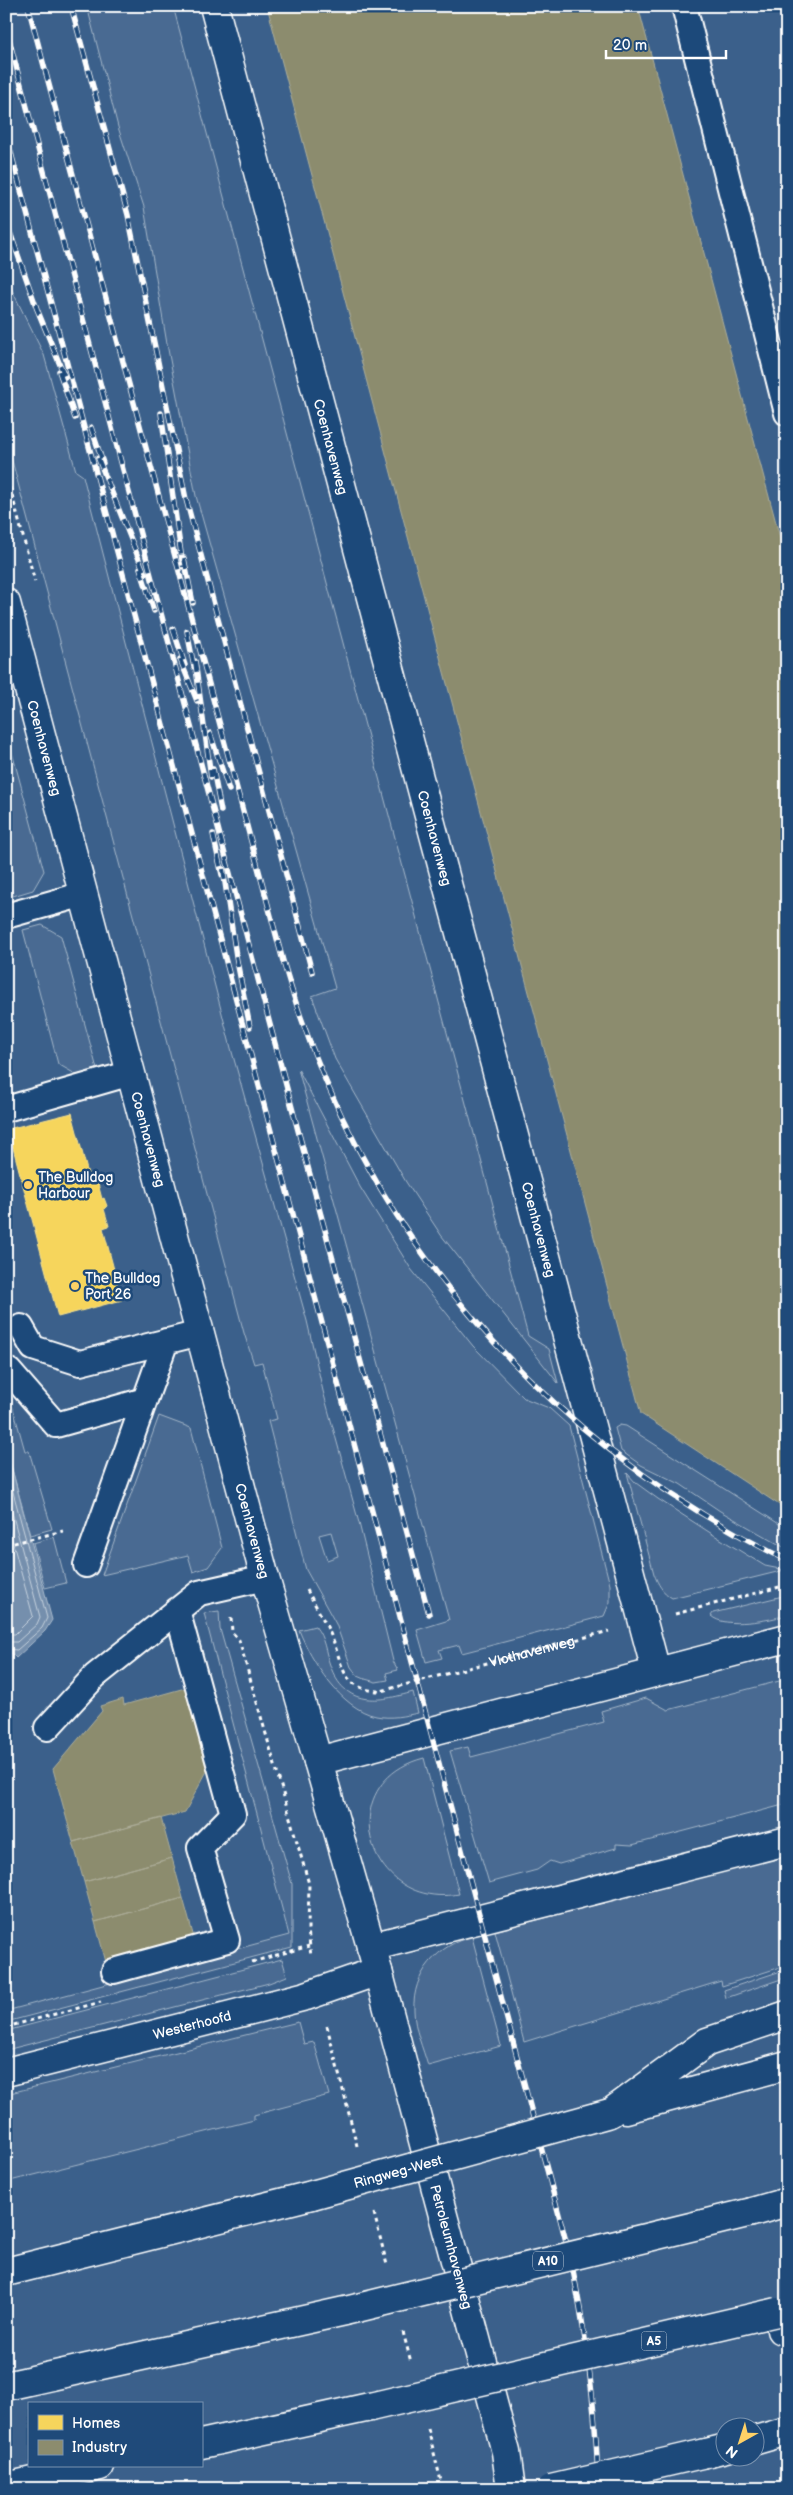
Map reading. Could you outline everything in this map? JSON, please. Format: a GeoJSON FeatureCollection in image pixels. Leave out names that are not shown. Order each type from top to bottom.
{"type":"FeatureCollection","features":[{"type":"Feature","properties":{"kind":"main road","name":"Coenhavenweg"},"geometry":{"type":"LineString","coordinates":[[214,6],[656,1671]]}},
{"type":"Feature","properties":{"kind":"main road","name":"Coenhavenweg"},"geometry":{"type":"LineString","coordinates":[[6,603],[265,1578],[375,1959]]}},
{"type":"Feature","properties":{"kind":"main road"},"geometry":{"type":"LineString","coordinates":[[318,1761],[431,1733],[656,1671],[787,1638]]}},
{"type":"Feature","properties":{"kind":"main road","name":"Westerhoofd"},"geometry":{"type":"LineString","coordinates":[[6,2072],[319,1992],[375,1959],[787,1841]]}},
{"type":"Feature","properties":{"kind":"main road","name":"Petroleumhavenweg"},"geometry":{"type":"LineString","coordinates":[[375,1959],[506,2452],[511,2489]]}},
{"type":"Feature","properties":{"kind":"main road"},"geometry":{"type":"LineString","coordinates":[[610,2114],[707,2042],[787,2015]]}},
{"type":"Feature","properties":{"kind":"main road","name":"Ringweg-West"},"geometry":{"type":"LineString","coordinates":[[6,2272],[312,2195],[787,2066]]}},
{"type":"Feature","properties":{"kind":"main road","name":"A10"},"geometry":{"type":"LineString","coordinates":[[6,2386],[345,2311],[787,2202]]}},
{"type":"Feature","properties":{"kind":"main road","name":"A5"},"geometry":{"type":"LineString","coordinates":[[202,2444],[531,2370],[783,2320]]}},
{"type":"Feature","properties":{"kind":"main road"},"geometry":{"type":"LineString","coordinates":[[766,2437],[787,2431]]}},
{"type":"Feature","properties":{"kind":"main road"},"geometry":{"type":"LineString","coordinates":[[766,2448],[787,2446]]}},
{"type":"Feature","properties":{"kind":"main road"},"geometry":{"type":"LineString","coordinates":[[551,2489],[716,2452]]}},
{"type":"Feature","properties":{"kind":"main road"},"geometry":{"type":"LineString","coordinates":[[6,2487],[91,2468]]}},
{"type":"Feature","properties":{"kind":"lane"},"geometry":{"type":"LineString","coordinates":[[684,6],[787,413]]}},
{"type":"Feature","properties":{"kind":"lane"},"geometry":{"type":"LineString","coordinates":[[6,916],[84,894]]}},
{"type":"Feature","properties":{"kind":"lane"},"geometry":{"type":"LineString","coordinates":[[6,1109],[131,1073]]}},
{"type":"Feature","properties":{"kind":"lane"},"geometry":{"type":"LineString","coordinates":[[21,1327],[33,1348],[80,1364],[200,1332]]}},
{"type":"Feature","properties":{"kind":"lane"},"geometry":{"type":"LineString","coordinates":[[86,1565],[166,1341]]}},
{"type":"Feature","properties":{"kind":"lane"},"geometry":{"type":"LineString","coordinates":[[8,1371],[56,1425],[145,1400]]}},
{"type":"Feature","properties":{"kind":"lane"},"geometry":{"type":"LineString","coordinates":[[47,1728],[95,1676],[199,1593],[265,1578]]}},
{"type":"Feature","properties":{"kind":"lane"},"geometry":{"type":"LineString","coordinates":[[114,1972],[226,1940],[200,1848],[234,1814],[177,1610]]}},
{"type":"Feature","properties":{"kind":"path"},"geometry":{"type":"LineString","coordinates":[[6,1546],[53,1533]]}},
{"type":"Feature","properties":{"kind":"path","name":"Vlothavenweg"},"geometry":{"type":"LineString","coordinates":[[320,1616],[332,1638],[344,1674],[353,1684],[361,1688],[381,1691],[787,1585]]}},
{"type":"Feature","properties":{"kind":"path"},"geometry":{"type":"LineString","coordinates":[[239,1640],[309,1884],[308,1942],[359,2154]]}},
{"type":"Feature","properties":{"kind":"path"},"geometry":{"type":"LineString","coordinates":[[373,2212],[388,2269]]}},
{"type":"Feature","properties":{"kind":"path"},"geometry":{"type":"LineString","coordinates":[[402,2326],[412,2364]]}},
{"type":"Feature","properties":{"kind":"path"},"geometry":{"type":"LineString","coordinates":[[426,2422],[443,2489]]}},
{"type":"Feature","properties":{"kind":"shaded area"},"geometry":{"type":"Polygon","coordinates":[[[6,6],[787,6],[787,2489],[6,2489],[6,6]]]}},
{"type":"Feature","properties":{"kind":"shaded area"},"geometry":{"type":"Polygon","coordinates":[[[87,6],[173,6],[528,1336],[549,1349],[558,1383],[441,1235],[406,1182],[335,1059],[312,996],[335,988],[196,496],[167,344],[144,207],[118,127],[87,6]]]}},
{"type":"Feature","properties":{"kind":"shaded area"},"geometry":{"type":"Polygon","coordinates":[[[6,278],[44,355],[76,471],[83,476],[232,1052],[307,1321],[323,1391],[359,1523],[393,1661],[398,1670],[386,1673],[388,1680],[376,1682],[365,1679],[358,1676],[351,1667],[336,1624],[306,1570],[268,1421],[277,1419],[262,1362],[254,1364],[244,1333],[6,438],[6,278]],[[331,1532],[319,1535],[327,1560],[338,1556],[331,1532]]]}},
{"type":"Feature","properties":{"kind":"shaded area"},"geometry":{"type":"Polygon","coordinates":[[[6,730],[44,871],[33,890],[13,896],[6,868],[6,730]]]}},
{"type":"Feature","properties":{"kind":"shaded area"},"geometry":{"type":"Polygon","coordinates":[[[42,925],[61,936],[97,1069],[77,1075],[58,1064],[23,930],[42,925]]]}},
{"type":"Feature","properties":{"kind":"shaded area"},"geometry":{"type":"Polygon","coordinates":[[[298,1069],[360,1187],[411,1269],[473,1346],[524,1398],[549,1408],[569,1426],[610,1585],[610,1602],[604,1616],[462,1653],[459,1645],[439,1650],[442,1658],[426,1662],[417,1630],[449,1620],[298,1069]]]}},
{"type":"Feature","properties":{"kind":"shaded area"},"geometry":{"type":"Polygon","coordinates":[[[6,1383],[25,1451],[29,1451],[52,1529],[30,1535],[6,1447],[6,1383]]]}},
{"type":"Feature","properties":{"kind":"shaded area"},"geometry":{"type":"Polygon","coordinates":[[[159,1416],[191,1428],[222,1548],[208,1567],[193,1572],[188,1555],[102,1575],[159,1416]]]}},
{"type":"Feature","properties":{"kind":"shaded area"},"geometry":{"type":"Polygon","coordinates":[[[620,1425],[626,1426],[787,1529],[787,1549],[720,1511],[680,1484],[641,1465],[621,1451],[615,1428],[620,1425]]]}},
{"type":"Feature","properties":{"kind":"shaded area"},"geometry":{"type":"Polygon","coordinates":[[[627,1473],[636,1483],[658,1499],[709,1532],[765,1566],[785,1570],[672,1598],[661,1588],[654,1574],[627,1473]]]}},
{"type":"Feature","properties":{"kind":"shaded area"},"geometry":{"type":"Polygon","coordinates":[[[54,1537],[66,1583],[45,1588],[33,1543],[54,1537]]]}},
{"type":"Feature","properties":{"kind":"shaded area"},"geometry":{"type":"Polygon","coordinates":[[[787,1595],[787,1615],[759,1621],[737,1623],[718,1620],[711,1616],[713,1613],[787,1595]]]}},
{"type":"Feature","properties":{"kind":"shaded area"},"geometry":{"type":"Polygon","coordinates":[[[219,1611],[220,1629],[292,1884],[292,1947],[6,2022],[6,2011],[289,1935],[204,1613],[219,1611]]]}},
{"type":"Feature","properties":{"kind":"shaded area"},"geometry":{"type":"Polygon","coordinates":[[[315,1626],[321,1635],[336,1679],[344,1689],[354,1695],[375,1699],[413,1692],[418,1713],[397,1717],[376,1716],[363,1712],[339,1694],[319,1669],[299,1630],[315,1626]]]}},
{"type":"Feature","properties":{"kind":"shaded area"},"geometry":{"type":"Polygon","coordinates":[[[787,1679],[787,1804],[632,1845],[616,1844],[616,1848],[559,1864],[550,1861],[537,1870],[489,1883],[450,1751],[468,1747],[471,1757],[604,1722],[601,1711],[646,1698],[668,1710],[787,1679]]]}},
{"type":"Feature","properties":{"kind":"shaded area"},"geometry":{"type":"Polygon","coordinates":[[[424,1758],[459,1894],[427,1894],[402,1883],[383,1865],[372,1841],[370,1816],[377,1792],[395,1771],[424,1758]]]}},
{"type":"Feature","properties":{"kind":"shaded area"},"geometry":{"type":"Polygon","coordinates":[[[787,1855],[787,1965],[722,1986],[721,1981],[524,2042],[495,1931],[787,1855]]]}},
{"type":"Feature","properties":{"kind":"shaded area"},"geometry":{"type":"Polygon","coordinates":[[[472,1937],[501,2046],[428,2066],[414,2017],[417,1984],[429,1963],[438,1954],[448,1946],[472,1937]]]}},
{"type":"Feature","properties":{"kind":"shaded area"},"geometry":{"type":"Polygon","coordinates":[[[282,1959],[287,1976],[269,1983],[6,2050],[6,2031],[282,1959]]]}},
{"type":"Feature","properties":{"kind":"shaded area"},"geometry":{"type":"Polygon","coordinates":[[[787,1969],[787,1977],[726,1998],[724,1990],[787,1969]]]}},
{"type":"Feature","properties":{"kind":"shaded area"},"geometry":{"type":"Polygon","coordinates":[[[298,2022],[304,2044],[314,2042],[329,2095],[254,2115],[254,2120],[6,2182],[6,2094],[298,2022]]]}},
{"type":"Feature","properties":{"kind":"water"},"geometry":{"type":"Polygon","coordinates":[[[779,6],[787,6],[787,35],[779,6]]]}},
{"type":"Feature","properties":{"kind":"water"},"geometry":{"type":"Polygon","coordinates":[[[6,1447],[52,1620],[45,1631],[16,1658],[10,1652],[6,1655],[6,1447]]]}},
{"type":"Feature","properties":{"kind":"building: Homes"},"geometry":{"type":"Polygon","coordinates":[[[72,1113],[89,1178],[96,1176],[102,1199],[104,1198],[107,1206],[104,1209],[109,1226],[103,1228],[122,1300],[58,1317],[8,1129],[72,1113]]]}},
{"type":"Feature","properties":{"kind":"building: Industry"},"geometry":{"type":"Polygon","coordinates":[[[267,6],[638,6],[787,564],[787,1510],[641,1414],[267,6]]]}},
{"type":"Feature","properties":{"kind":"building: Industry"},"geometry":{"type":"Polygon","coordinates":[[[185,1688],[207,1771],[185,1812],[73,1842],[53,1769],[102,1711],[100,1706],[123,1699],[124,1705],[185,1688]]]}},
{"type":"Feature","properties":{"kind":"building: Industry"},"geometry":{"type":"Polygon","coordinates":[[[161,1818],[172,1858],[84,1882],[73,1842],[161,1818]]]}},
{"type":"Feature","properties":{"kind":"building: Industry"},"geometry":{"type":"Polygon","coordinates":[[[172,1858],[183,1898],[95,1922],[84,1882],[172,1858]]]}},
{"type":"Feature","properties":{"kind":"building: Industry"},"geometry":{"type":"Polygon","coordinates":[[[183,1898],[194,1938],[106,1962],[95,1922],[183,1898]]]}},
{"type":"Feature","properties":{"kind":"railway"},"geometry":{"type":"LineString","coordinates":[[28,6],[283,961],[316,1058],[359,1150],[410,1236],[470,1315],[538,1387],[614,1453],[697,1510],[787,1560]]}},
{"type":"Feature","properties":{"kind":"railway"},"geometry":{"type":"LineString","coordinates":[[71,6],[128,215],[186,499],[312,972]]}},
{"type":"Feature","properties":{"kind":"railway"},"geometry":{"type":"LineString","coordinates":[[6,28],[299,1134],[429,1614]]}},
{"type":"Feature","properties":{"kind":"railway"},"geometry":{"type":"LineString","coordinates":[[6,134],[571,2260],[590,2374],[598,2489]]}},
{"type":"Feature","properties":{"kind":"railway"},"geometry":{"type":"LineString","coordinates":[[6,221],[37,309],[65,377]]}},
{"type":"Feature","properties":{"kind":"railway"},"geometry":{"type":"LineString","coordinates":[[59,371],[75,418]]}},
{"type":"Feature","properties":{"kind":"railway"},"geometry":{"type":"LineString","coordinates":[[161,413],[183,567]]}},
{"type":"Feature","properties":{"kind":"railway"},"geometry":{"type":"LineString","coordinates":[[91,427],[103,463]]}},
{"type":"Feature","properties":{"kind":"railway"},"geometry":{"type":"LineString","coordinates":[[98,458],[145,574]]}},
{"type":"Feature","properties":{"kind":"railway"},"geometry":{"type":"LineString","coordinates":[[184,558],[193,603]]}},
{"type":"Feature","properties":{"kind":"railway"},"geometry":{"type":"LineString","coordinates":[[140,568],[154,611]]}},
{"type":"Feature","properties":{"kind":"railway"},"geometry":{"type":"LineString","coordinates":[[173,629],[185,665]]}},
{"type":"Feature","properties":{"kind":"railway"},"geometry":{"type":"LineString","coordinates":[[187,631],[194,667]]}},
{"type":"Feature","properties":{"kind":"railway"},"geometry":{"type":"LineString","coordinates":[[180,659],[197,701]]}},
{"type":"Feature","properties":{"kind":"railway"},"geometry":{"type":"LineString","coordinates":[[195,661],[211,777]]}},
{"type":"Feature","properties":{"kind":"railway"},"geometry":{"type":"LineString","coordinates":[[210,733],[229,790]]}},
{"type":"Feature","properties":{"kind":"railway"},"geometry":{"type":"LineString","coordinates":[[213,769],[221,811]]}},
{"type":"Feature","properties":{"kind":"railway"},"geometry":{"type":"LineString","coordinates":[[213,834],[222,875]]}},
{"type":"Feature","properties":{"kind":"railway"},"geometry":{"type":"LineString","coordinates":[[223,869],[236,956],[250,1027]]}},
{"type":"Feature","properties":{"kind":"place","name":"The Bulldog Harbour"},"geometry":{"type":"Point","coordinates":[28,1185]}},
{"type":"Feature","properties":{"kind":"place","name":"The Bulldog Port 26"},"geometry":{"type":"Point","coordinates":[75,1286]}}]}
